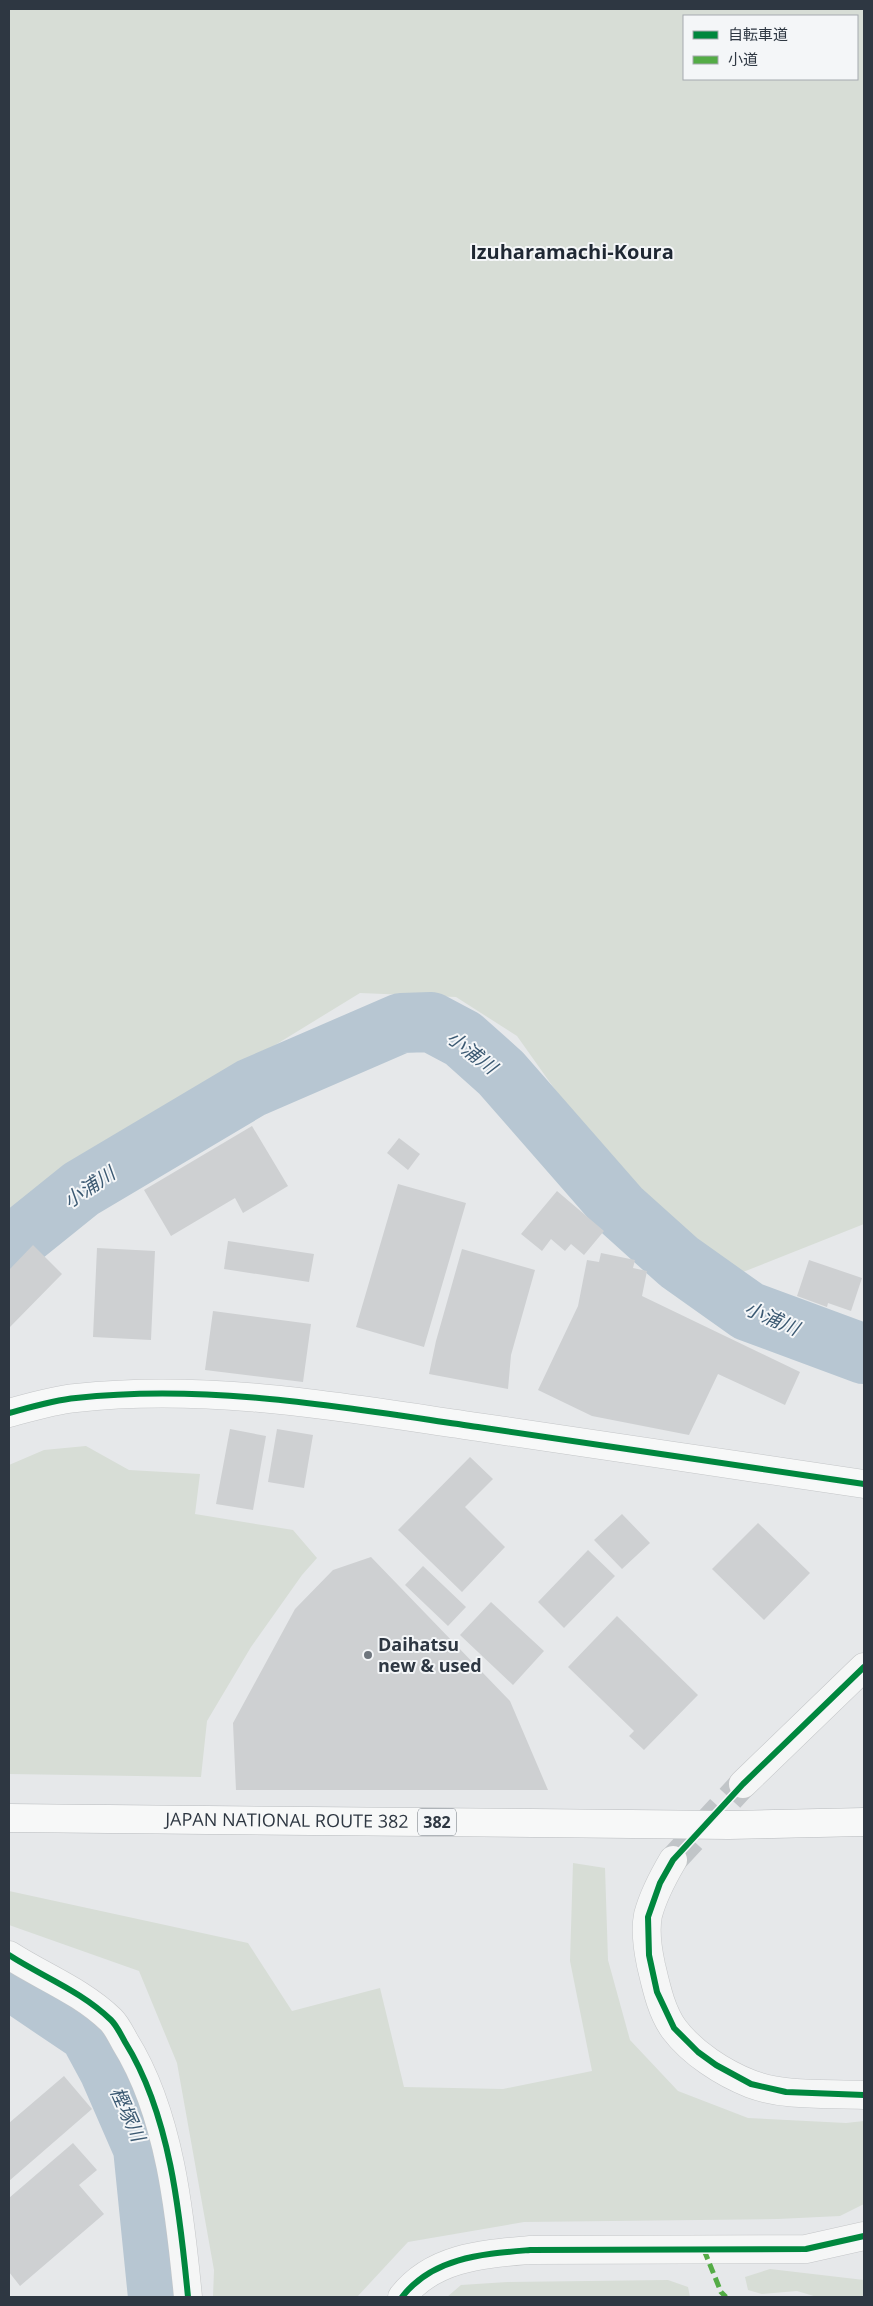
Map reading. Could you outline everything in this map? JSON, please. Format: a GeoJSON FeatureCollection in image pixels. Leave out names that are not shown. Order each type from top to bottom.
{"type":"FeatureCollection","features":[{"type":"Feature","properties":{"kind":"main road"},"geometry":{"type":"LineString","coordinates":[[9,1413],[76,1398],[145,1394],[226,1396],[377,1412],[864,1484]]}},
{"type":"Feature","properties":{"kind":"main road","name":"JAPAN NATIONAL ROUTE 382"},"geometry":{"type":"LineString","coordinates":[[9,1818],[729,1824],[864,1822]]}},
{"type":"Feature","properties":{"kind":"street"},"geometry":{"type":"LineString","coordinates":[[743,1784],[864,1667]]}},
{"type":"Feature","properties":{"kind":"street"},"geometry":{"type":"LineString","coordinates":[[674,1860],[660,1883],[648,1917],[649,1955],[657,1992],[674,2028],[698,2052],[716,2065],[751,2084],[786,2092],[864,2095]]}},
{"type":"Feature","properties":{"kind":"street"},"geometry":{"type":"LineString","coordinates":[[9,1955],[79,1994],[112,2021],[141,2067],[162,2132],[182,2228],[188,2297]]}},
{"type":"Feature","properties":{"kind":"street"},"geometry":{"type":"LineString","coordinates":[[402,2297],[410,2287],[440,2266],[484,2254],[530,2250],[806,2249],[864,2236]]}},
{"type":"Feature","properties":{"kind":"shaded area"},"geometry":{"type":"Polygon","coordinates":[[[9,9],[864,9],[864,1224],[738,1274],[697,1249],[610,1167],[517,1036],[456,997],[360,993],[102,1151],[9,1212],[9,9]]]}},
{"type":"Feature","properties":{"kind":"shaded area"},"geometry":{"type":"Polygon","coordinates":[[[86,1446],[129,1470],[200,1474],[195,1514],[293,1530],[317,1558],[302,1575],[251,1647],[207,1721],[201,1777],[9,1774],[9,1465],[44,1450],[86,1446]]]}},
{"type":"Feature","properties":{"kind":"shaded area"},"geometry":{"type":"Polygon","coordinates":[[[573,1863],[605,1868],[608,1960],[630,2040],[678,2091],[748,2118],[846,2123],[864,2121],[864,2204],[840,2216],[778,2219],[524,2222],[408,2242],[357,2297],[213,2297],[214,2270],[177,2063],[139,1971],[9,1925],[9,1891],[248,1943],[292,2011],[380,1988],[404,2087],[503,2089],[592,2071],[570,1961],[573,1863]]]}},
{"type":"Feature","properties":{"kind":"shaded area"},"geometry":{"type":"Polygon","coordinates":[[[770,2269],[864,2280],[864,2297],[817,2297],[797,2291],[762,2294],[748,2290],[745,2277],[770,2269]]]}},
{"type":"Feature","properties":{"kind":"shaded area"},"geometry":{"type":"Polygon","coordinates":[[[668,2280],[688,2287],[690,2297],[447,2297],[461,2285],[507,2282],[668,2280]]]}},
{"type":"Feature","properties":{"kind":"building"},"geometry":{"type":"Polygon","coordinates":[[[252,1126],[288,1186],[243,1213],[235,1198],[171,1236],[144,1190],[252,1126]]]}},
{"type":"Feature","properties":{"kind":"building"},"geometry":{"type":"Polygon","coordinates":[[[399,1138],[420,1154],[408,1170],[387,1153],[399,1138]]]}},
{"type":"Feature","properties":{"kind":"building"},"geometry":{"type":"Polygon","coordinates":[[[398,1184],[466,1203],[424,1347],[356,1327],[398,1184]]]}},
{"type":"Feature","properties":{"kind":"building"},"geometry":{"type":"Polygon","coordinates":[[[557,1191],[604,1231],[584,1255],[571,1244],[565,1251],[551,1239],[542,1251],[521,1234],[557,1191]]]}},
{"type":"Feature","properties":{"kind":"building"},"geometry":{"type":"Polygon","coordinates":[[[228,1241],[314,1254],[309,1282],[224,1269],[228,1241]]]}},
{"type":"Feature","properties":{"kind":"building"},"geometry":{"type":"Polygon","coordinates":[[[33,1245],[62,1274],[9,1328],[9,1270],[33,1245]]]}},
{"type":"Feature","properties":{"kind":"building"},"geometry":{"type":"Polygon","coordinates":[[[97,1248],[155,1251],[151,1340],[93,1337],[97,1248]]]}},
{"type":"Feature","properties":{"kind":"building"},"geometry":{"type":"Polygon","coordinates":[[[462,1249],[535,1270],[511,1355],[508,1389],[429,1374],[436,1341],[462,1249]]]}},
{"type":"Feature","properties":{"kind":"building"},"geometry":{"type":"Polygon","coordinates":[[[601,1253],[635,1260],[633,1268],[647,1271],[642,1296],[800,1372],[785,1405],[718,1374],[689,1435],[592,1416],[538,1390],[578,1306],[587,1260],[599,1262],[601,1253]]]}},
{"type":"Feature","properties":{"kind":"building"},"geometry":{"type":"Polygon","coordinates":[[[809,1260],[862,1278],[851,1311],[828,1303],[827,1307],[797,1296],[809,1260]]]}},
{"type":"Feature","properties":{"kind":"building"},"geometry":{"type":"Polygon","coordinates":[[[213,1311],[311,1324],[303,1382],[205,1370],[213,1311]]]}},
{"type":"Feature","properties":{"kind":"building"},"geometry":{"type":"Polygon","coordinates":[[[230,1429],[266,1436],[253,1510],[216,1504],[230,1429]]]}},
{"type":"Feature","properties":{"kind":"building"},"geometry":{"type":"Polygon","coordinates":[[[277,1429],[313,1435],[304,1488],[268,1482],[277,1429]]]}},
{"type":"Feature","properties":{"kind":"building"},"geometry":{"type":"Polygon","coordinates":[[[470,1457],[493,1479],[465,1507],[505,1547],[462,1592],[398,1530],[470,1457]]]}},
{"type":"Feature","properties":{"kind":"building"},"geometry":{"type":"Polygon","coordinates":[[[622,1514],[650,1543],[622,1569],[594,1540],[622,1514]]]}},
{"type":"Feature","properties":{"kind":"building"},"geometry":{"type":"Polygon","coordinates":[[[758,1523],[810,1573],[764,1620],[712,1569],[758,1523]]]}},
{"type":"Feature","properties":{"kind":"building"},"geometry":{"type":"Polygon","coordinates":[[[588,1550],[615,1576],[564,1628],[538,1602],[588,1550]]]}},
{"type":"Feature","properties":{"kind":"building","name":"Daihatsu new & used"},"geometry":{"type":"Polygon","coordinates":[[[371,1557],[510,1701],[548,1790],[236,1790],[233,1723],[295,1609],[333,1570],[371,1557]]]}},
{"type":"Feature","properties":{"kind":"building"},"geometry":{"type":"Polygon","coordinates":[[[423,1566],[466,1607],[448,1626],[405,1585],[423,1566]]]}},
{"type":"Feature","properties":{"kind":"building"},"geometry":{"type":"Polygon","coordinates":[[[491,1602],[544,1651],[513,1685],[460,1635],[491,1602]]]}},
{"type":"Feature","properties":{"kind":"building"},"geometry":{"type":"Polygon","coordinates":[[[617,1616],[698,1695],[644,1750],[629,1736],[634,1731],[568,1667],[617,1616]]]}},
{"type":"Feature","properties":{"kind":"building"},"geometry":{"type":"Polygon","coordinates":[[[64,2076],[92,2109],[9,2181],[9,2123],[64,2076]]]}},
{"type":"Feature","properties":{"kind":"building"},"geometry":{"type":"Polygon","coordinates":[[[73,2143],[97,2170],[79,2185],[104,2214],[20,2286],[9,2272],[9,2198],[73,2143]]]}},
{"type":"Feature","properties":{"kind":"waterway","name":"小浦川"},"geometry":{"type":"LineString","coordinates":[[9,1247],[81,1189],[251,1088],[401,1023],[431,1022],[463,1039],[501,1073],[620,1209],[679,1262],[748,1311],[864,1354]]}},
{"type":"Feature","properties":{"kind":"waterway","name":"樫塚川"},"geometry":{"type":"LineString","coordinates":[[9,1979],[89,2033],[109,2070],[143,2148],[158,2297]]}},
{"type":"Feature","properties":{"kind":"tunnel"},"geometry":{"type":"LineString","coordinates":[[673,1860],[743,1784]]}},
{"type":"Feature","properties":{"kind":"marked path"},"geometry":{"type":"LineString","coordinates":[[704,2250],[721,2292],[726,2297]]}},
{"type":"Feature","properties":{"kind":"cycle path"},"geometry":{"type":"LineString","coordinates":[[9,1413],[68,1399],[126,1394],[177,1394],[278,1400],[378,1412],[864,1484]]}},
{"type":"Feature","properties":{"kind":"cycle path"},"geometry":{"type":"LineString","coordinates":[[864,1667],[743,1784],[673,1860],[660,1883],[648,1917],[649,1955],[657,1992],[674,2028],[698,2052],[716,2065],[751,2084],[786,2092],[864,2095]]}},
{"type":"Feature","properties":{"kind":"cycle path"},"geometry":{"type":"LineString","coordinates":[[9,1955],[75,1992],[111,2020],[140,2070],[163,2132],[170,2165],[181,2232],[188,2297]]}},
{"type":"Feature","properties":{"kind":"cycle path"},"geometry":{"type":"LineString","coordinates":[[402,2297],[428,2273],[460,2260],[495,2253],[530,2250],[806,2249],[864,2236]]}},
{"type":"Feature","properties":{"kind":"place","name":"Daihatsu new & used"},"geometry":{"type":"Point","coordinates":[368,1655]}},
{"type":"Feature","properties":{"kind":"district","name":"Izuharamachi-Koura"},"geometry":{"type":"Point","coordinates":[572,252]}}]}
